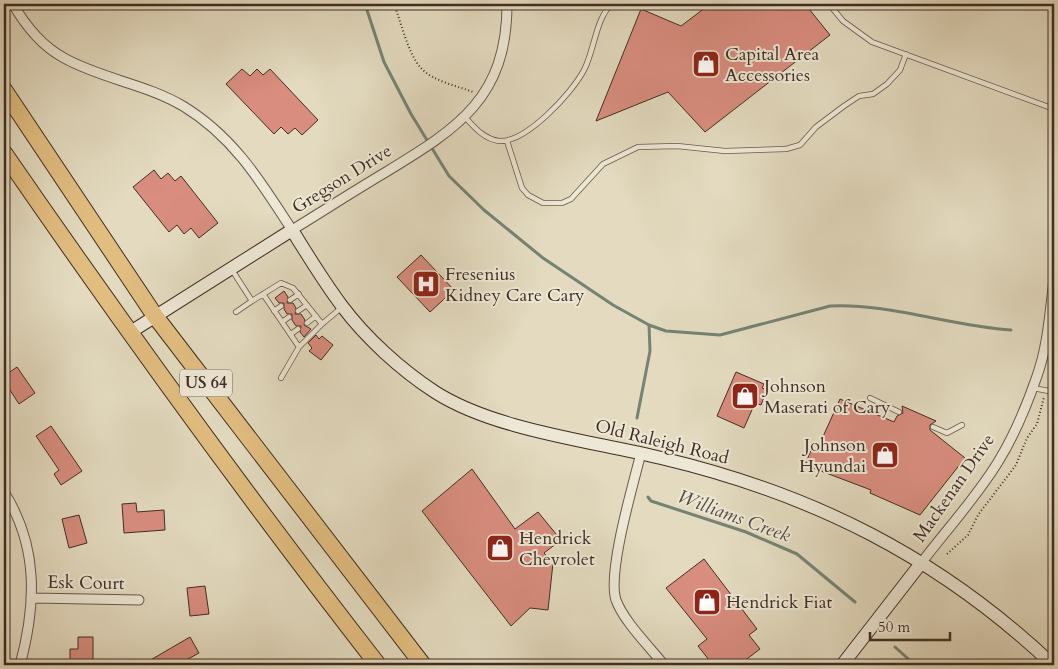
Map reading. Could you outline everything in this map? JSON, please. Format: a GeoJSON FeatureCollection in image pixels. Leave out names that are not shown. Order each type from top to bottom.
{"type":"FeatureCollection","features":[{"type":"Feature","properties":{"kind":"highway","name":"US 64"},"geometry":{"type":"LineString","coordinates":[[4,90],[155,316],[423,665]]}},
{"type":"Feature","properties":{"kind":"highway","name":"US 64"},"geometry":{"type":"LineString","coordinates":[[4,152],[129,333],[291,554],[378,665]]}},
{"type":"Feature","properties":{"kind":"street"},"geometry":{"type":"LineString","coordinates":[[12,4],[38,37],[62,58],[79,66],[158,93],[183,106],[208,123],[233,145],[258,177],[292,230]]}},
{"type":"Feature","properties":{"kind":"street","name":"Gregson Drive"},"geometry":{"type":"LineString","coordinates":[[129,333],[449,132],[465,117],[484,94],[497,70],[507,28],[507,4]]}},
{"type":"Feature","properties":{"kind":"street","name":"Old Raleigh Road"},"geometry":{"type":"LineString","coordinates":[[292,230],[342,307],[398,363],[435,392],[464,408],[518,426],[711,470],[776,490],[840,518],[922,562],[1009,626],[1053,665]]}},
{"type":"Feature","properties":{"kind":"street","name":"Mackenan Drive"},"geometry":{"type":"LineString","coordinates":[[842,665],[964,510],[998,462],[1018,424],[1032,388],[1043,352],[1054,279]]}},
{"type":"Feature","properties":{"kind":"street"},"geometry":{"type":"LineString","coordinates":[[641,453],[612,579],[616,601],[625,616],[664,665]]}},
{"type":"Feature","properties":{"kind":"street"},"geometry":{"type":"LineString","coordinates":[[4,492],[30,563],[33,598],[20,665]]}},
{"type":"Feature","properties":{"kind":"street","name":"Esk Court"},"geometry":{"type":"LineString","coordinates":[[33,598],[139,600]]}},
{"type":"Feature","properties":{"kind":"lane"},"geometry":{"type":"LineString","coordinates":[[465,117],[487,138],[507,141],[538,122],[559,105],[585,69],[602,17],[612,4]]}},
{"type":"Feature","properties":{"kind":"lane"},"geometry":{"type":"LineString","coordinates":[[829,4],[843,21],[872,42],[1054,109]]}},
{"type":"Feature","properties":{"kind":"lane"},"geometry":{"type":"LineString","coordinates":[[507,141],[522,188],[528,195],[544,203],[562,204],[571,199],[603,164],[638,147],[677,146],[725,151],[786,149],[800,145],[816,127],[844,106],[859,96],[872,94],[887,84],[900,70],[906,54]]}},
{"type":"Feature","properties":{"kind":"lane"},"geometry":{"type":"LineString","coordinates":[[231,269],[252,300]]}},
{"type":"Feature","properties":{"kind":"lane"},"geometry":{"type":"LineString","coordinates":[[236,312],[281,283],[293,288],[299,294],[322,324]]}},
{"type":"Feature","properties":{"kind":"lane"},"geometry":{"type":"LineString","coordinates":[[263,294],[299,347]]}},
{"type":"Feature","properties":{"kind":"lane"},"geometry":{"type":"LineString","coordinates":[[290,300],[299,294]]}},
{"type":"Feature","properties":{"kind":"lane"},"geometry":{"type":"LineString","coordinates":[[298,311],[307,305]]}},
{"type":"Feature","properties":{"kind":"lane"},"geometry":{"type":"LineString","coordinates":[[274,311],[281,306]]}},
{"type":"Feature","properties":{"kind":"lane"},"geometry":{"type":"LineString","coordinates":[[281,378],[299,347],[342,307]]}},
{"type":"Feature","properties":{"kind":"lane"},"geometry":{"type":"LineString","coordinates":[[307,323],[316,316]]}},
{"type":"Feature","properties":{"kind":"lane"},"geometry":{"type":"LineString","coordinates":[[282,322],[289,317]]}},
{"type":"Feature","properties":{"kind":"lane"},"geometry":{"type":"LineString","coordinates":[[291,334],[298,329]]}},
{"type":"Feature","properties":{"kind":"lane"},"geometry":{"type":"LineString","coordinates":[[1032,388],[1054,392]]}},
{"type":"Feature","properties":{"kind":"lane"},"geometry":{"type":"LineString","coordinates":[[870,398],[899,412]]}},
{"type":"Feature","properties":{"kind":"lane"},"geometry":{"type":"LineString","coordinates":[[933,427],[947,433],[962,425]]}},
{"type":"Feature","properties":{"kind":"path"},"geometry":{"type":"LineString","coordinates":[[394,4],[421,69],[473,92]]}},
{"type":"Feature","properties":{"kind":"path"},"geometry":{"type":"LineString","coordinates":[[1049,382],[1054,363]]}},
{"type":"Feature","properties":{"kind":"path"},"geometry":{"type":"LineString","coordinates":[[947,554],[968,535],[978,515],[1016,465],[1027,438],[1037,424],[1044,397]]}},
{"type":"Feature","properties":{"kind":"building","name":"Capital Area Accessories"},"geometry":{"type":"Polygon","coordinates":[[[710,4],[805,4],[830,35],[705,132],[668,92],[596,121],[641,9],[681,26],[710,4]]]}},
{"type":"Feature","properties":{"kind":"building"},"geometry":{"type":"Polygon","coordinates":[[[242,69],[250,76],[257,69],[263,75],[270,69],[318,120],[302,135],[295,128],[288,134],[281,127],[274,134],[226,84],[242,69]]]}},
{"type":"Feature","properties":{"kind":"building"},"geometry":{"type":"Polygon","coordinates":[[[154,170],[161,179],[168,173],[175,181],[181,176],[218,223],[199,238],[191,228],[184,234],[177,225],[169,232],[133,187],[154,170]]]}},
{"type":"Feature","properties":{"kind":"building","name":"Fresenius Kidney Care Cary"},"geometry":{"type":"Polygon","coordinates":[[[421,255],[454,290],[430,312],[397,277],[421,255]]]}},
{"type":"Feature","properties":{"kind":"building"},"geometry":{"type":"Polygon","coordinates":[[[284,291],[288,297],[287,303],[293,303],[296,308],[295,314],[301,314],[305,320],[304,325],[311,329],[304,337],[300,332],[301,326],[296,326],[292,320],[292,314],[287,314],[284,309],[284,303],[279,303],[275,298],[284,291]]]}},
{"type":"Feature","properties":{"kind":"building"},"geometry":{"type":"Polygon","coordinates":[[[316,335],[319,339],[322,336],[333,345],[321,360],[309,351],[312,348],[308,343],[316,335]]]}},
{"type":"Feature","properties":{"kind":"building"},"geometry":{"type":"Polygon","coordinates":[[[17,367],[35,393],[19,404],[4,381],[4,376],[17,367]]]}},
{"type":"Feature","properties":{"kind":"building","name":"Johnson Maserati of Cary"},"geometry":{"type":"Polygon","coordinates":[[[736,372],[764,384],[762,388],[767,390],[761,405],[755,403],[744,428],[717,416],[736,372]]]}},
{"type":"Feature","properties":{"kind":"building","name":"Johnson Hyundai"},"geometry":{"type":"Polygon","coordinates":[[[840,399],[894,422],[897,416],[903,413],[902,406],[936,421],[930,425],[930,430],[965,458],[920,515],[870,493],[871,490],[805,465],[811,450],[816,452],[840,399]]]}},
{"type":"Feature","properties":{"kind":"building"},"geometry":{"type":"Polygon","coordinates":[[[51,426],[82,471],[61,485],[54,474],[59,470],[36,436],[51,426]]]}},
{"type":"Feature","properties":{"kind":"building","name":"Hendrick Chevrolet"},"geometry":{"type":"Polygon","coordinates":[[[472,469],[515,529],[538,512],[561,540],[544,553],[553,563],[548,610],[530,608],[511,626],[422,511],[472,469]]]}},
{"type":"Feature","properties":{"kind":"building"},"geometry":{"type":"Polygon","coordinates":[[[136,503],[137,512],[164,510],[165,530],[124,533],[122,504],[136,503]]]}},
{"type":"Feature","properties":{"kind":"building"},"geometry":{"type":"Polygon","coordinates":[[[79,515],[87,543],[69,548],[62,519],[79,515]]]}},
{"type":"Feature","properties":{"kind":"building","name":"Hendrick Fiat"},"geometry":{"type":"Polygon","coordinates":[[[704,559],[757,629],[749,635],[760,649],[739,665],[713,665],[698,646],[707,639],[666,588],[704,559]]]}},
{"type":"Feature","properties":{"kind":"building"},"geometry":{"type":"Polygon","coordinates":[[[205,586],[209,614],[190,616],[187,588],[205,586]]]}},
{"type":"Feature","properties":{"kind":"building"},"geometry":{"type":"Polygon","coordinates":[[[78,637],[93,637],[93,665],[70,665],[70,649],[78,649],[78,637]]]}},
{"type":"Feature","properties":{"kind":"building"},"geometry":{"type":"Polygon","coordinates":[[[190,637],[199,653],[177,665],[142,665],[190,637]]]}},
{"type":"Feature","properties":{"kind":"waterway"},"geometry":{"type":"LineString","coordinates":[[365,4],[384,62],[411,114],[449,176],[484,210],[543,258],[613,305],[649,325],[666,331],[720,335],[830,306],[852,306],[897,311],[989,328],[1011,330]]}},
{"type":"Feature","properties":{"kind":"waterway","name":"Williams Creek"},"geometry":{"type":"LineString","coordinates":[[637,418],[650,351],[649,325]]}},
{"type":"Feature","properties":{"kind":"waterway","name":"Williams Creek"},"geometry":{"type":"LineString","coordinates":[[648,497],[651,501],[746,532],[797,554],[855,602]]}},
{"type":"Feature","properties":{"kind":"waterway","name":"Williams Creek"},"geometry":{"type":"LineString","coordinates":[[895,647],[915,665]]}},
{"type":"Feature","properties":{"kind":"place","name":"Capital Area Accessories"},"geometry":{"type":"Point","coordinates":[706,64]}},
{"type":"Feature","properties":{"kind":"place","name":"Fresenius Kidney Care Cary"},"geometry":{"type":"Point","coordinates":[426,284]}},
{"type":"Feature","properties":{"kind":"place","name":"Johnson Maserati of Cary"},"geometry":{"type":"Point","coordinates":[745,396]}},
{"type":"Feature","properties":{"kind":"place","name":"Johnson Hyundai"},"geometry":{"type":"Point","coordinates":[885,455]}},
{"type":"Feature","properties":{"kind":"place","name":"Hendrick Chevrolet"},"geometry":{"type":"Point","coordinates":[500,548]}},
{"type":"Feature","properties":{"kind":"place","name":"Hendrick Fiat"},"geometry":{"type":"Point","coordinates":[707,602]}}]}
